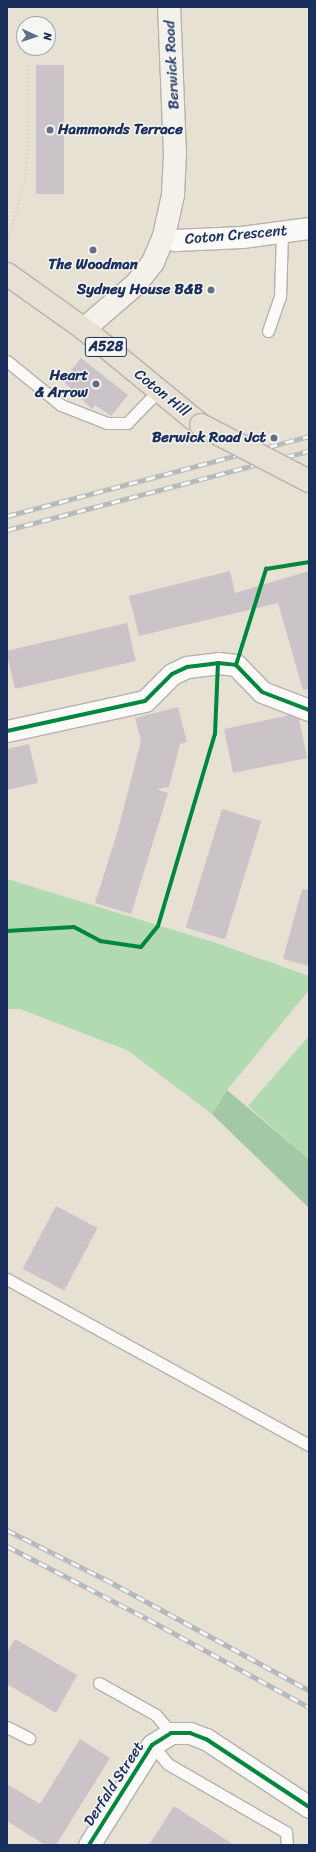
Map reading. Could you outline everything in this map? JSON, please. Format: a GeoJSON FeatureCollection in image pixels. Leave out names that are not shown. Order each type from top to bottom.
{"type":"FeatureCollection","features":[{"type":"Feature","properties":{"kind":"main road","name":"Berwick Road"},"geometry":{"type":"LineString","coordinates":[[84,329],[136,284],[153,262],[164,236],[173,195],[175,154],[169,7]]}},
{"type":"Feature","properties":{"kind":"main road","name":"Coton Hill"},"geometry":{"type":"LineString","coordinates":[[7,274],[84,329],[201,425],[309,481]]}},
{"type":"Feature","properties":{"kind":"street","name":"Coton Crescent"},"geometry":{"type":"LineString","coordinates":[[164,236],[176,240],[282,233],[309,228]]}},
{"type":"Feature","properties":{"kind":"street"},"geometry":{"type":"LineString","coordinates":[[7,731],[145,701],[172,674],[188,667],[218,663],[236,665],[262,692],[309,710]]}},
{"type":"Feature","properties":{"kind":"street"},"geometry":{"type":"LineString","coordinates":[[170,1732],[190,1733],[206,1739],[309,1807]]}},
{"type":"Feature","properties":{"kind":"street","name":"Derfald Street"},"geometry":{"type":"LineString","coordinates":[[89,1845],[152,1745],[170,1732]]}},
{"type":"Feature","properties":{"kind":"lane"},"geometry":{"type":"LineString","coordinates":[[268,331],[280,297],[282,233]]}},
{"type":"Feature","properties":{"kind":"lane"},"geometry":{"type":"LineString","coordinates":[[7,360],[61,404],[107,423],[127,423],[158,391]]}},
{"type":"Feature","properties":{"kind":"lane"},"geometry":{"type":"LineString","coordinates":[[7,1279],[309,1445]]}},
{"type":"Feature","properties":{"kind":"lane"},"geometry":{"type":"LineString","coordinates":[[99,1683],[156,1715],[170,1732]]}},
{"type":"Feature","properties":{"kind":"lane"},"geometry":{"type":"LineString","coordinates":[[7,1726],[29,1738]]}},
{"type":"Feature","properties":{"kind":"lane"},"geometry":{"type":"LineString","coordinates":[[152,1745],[168,1764],[286,1832],[287,1845]]}},
{"type":"Feature","properties":{"kind":"path"},"geometry":{"type":"LineString","coordinates":[[7,243],[26,175],[29,62]]}},
{"type":"Feature","properties":{"kind":"green space"},"geometry":{"type":"Polygon","coordinates":[[[7,879],[213,942],[309,976],[309,990],[227,1090],[212,1114],[127,1050],[20,1009],[7,1009],[7,879]]]}},
{"type":"Feature","properties":{"kind":"green space"},"geometry":{"type":"Polygon","coordinates":[[[309,1036],[309,1159],[248,1106],[309,1036]]]}},
{"type":"Feature","properties":{"kind":"green space"},"geometry":{"type":"Polygon","coordinates":[[[227,1090],[309,1159],[309,1208],[212,1114],[227,1090]]]}},
{"type":"Feature","properties":{"kind":"building","name":"Hammonds Terrace"},"geometry":{"type":"Polygon","coordinates":[[[36,65],[64,65],[64,194],[36,194],[36,65]]]}},
{"type":"Feature","properties":{"kind":"building"},"geometry":{"type":"Polygon","coordinates":[[[81,358],[128,395],[111,416],[95,405],[92,409],[63,381],[81,358]]]}},
{"type":"Feature","properties":{"kind":"building"},"geometry":{"type":"Polygon","coordinates":[[[230,571],[235,593],[309,571],[309,689],[303,690],[278,603],[139,636],[129,596],[230,571]]]}},
{"type":"Feature","properties":{"kind":"building"},"geometry":{"type":"Polygon","coordinates":[[[127,623],[136,661],[15,689],[7,651],[127,623]]]}},
{"type":"Feature","properties":{"kind":"building"},"geometry":{"type":"Polygon","coordinates":[[[178,707],[187,742],[180,744],[169,787],[157,789],[168,793],[131,914],[95,903],[118,830],[141,741],[135,718],[178,707]]]}},
{"type":"Feature","properties":{"kind":"building"},"geometry":{"type":"Polygon","coordinates":[[[290,715],[299,719],[307,758],[233,773],[224,729],[290,715]]]}},
{"type":"Feature","properties":{"kind":"building"},"geometry":{"type":"Polygon","coordinates":[[[29,744],[38,783],[7,790],[7,749],[29,744]]]}},
{"type":"Feature","properties":{"kind":"building"},"geometry":{"type":"Polygon","coordinates":[[[222,809],[261,821],[225,940],[186,928],[222,809]]]}},
{"type":"Feature","properties":{"kind":"building"},"geometry":{"type":"Polygon","coordinates":[[[302,889],[309,890],[309,966],[283,959],[302,889]]]}},
{"type":"Feature","properties":{"kind":"building"},"geometry":{"type":"Polygon","coordinates":[[[56,1206],[97,1228],[64,1291],[23,1269],[56,1206]]]}},
{"type":"Feature","properties":{"kind":"building"},"geometry":{"type":"Polygon","coordinates":[[[15,1639],[77,1675],[56,1713],[7,1684],[7,1652],[15,1639]]]}},
{"type":"Feature","properties":{"kind":"building"},"geometry":{"type":"Polygon","coordinates":[[[80,1739],[110,1758],[56,1845],[45,1845],[7,1821],[7,1784],[40,1804],[80,1739]]]}},
{"type":"Feature","properties":{"kind":"building"},"geometry":{"type":"Polygon","coordinates":[[[174,1806],[234,1845],[149,1845],[174,1806]]]}},
{"type":"Feature","properties":{"kind":"railway"},"geometry":{"type":"LineString","coordinates":[[7,516],[309,436]]}},
{"type":"Feature","properties":{"kind":"railway"},"geometry":{"type":"LineString","coordinates":[[7,530],[309,451]]}},
{"type":"Feature","properties":{"kind":"railway"},"geometry":{"type":"LineString","coordinates":[[7,1530],[105,1579],[309,1690]]}},
{"type":"Feature","properties":{"kind":"railway"},"geometry":{"type":"LineString","coordinates":[[7,1546],[148,1619],[309,1707]]}},
{"type":"Feature","properties":{"kind":"cycle path"},"geometry":{"type":"LineString","coordinates":[[236,665],[266,569],[309,562]]}},
{"type":"Feature","properties":{"kind":"cycle path"},"geometry":{"type":"LineString","coordinates":[[7,731],[145,701],[172,674],[187,667],[218,663],[236,665],[262,692],[309,710]]}},
{"type":"Feature","properties":{"kind":"cycle path"},"geometry":{"type":"LineString","coordinates":[[7,931],[74,927],[100,941],[141,947],[158,926],[215,734],[218,663]]}},
{"type":"Feature","properties":{"kind":"cycle path"},"geometry":{"type":"LineString","coordinates":[[89,1845],[152,1745],[171,1733],[190,1733],[206,1739],[309,1807]]}},
{"type":"Feature","properties":{"kind":"place","name":"Hammonds Terrace"},"geometry":{"type":"Point","coordinates":[50,130]}},
{"type":"Feature","properties":{"kind":"place","name":"The Woodman"},"geometry":{"type":"Point","coordinates":[93,250]}},
{"type":"Feature","properties":{"kind":"place","name":"Sydney House B&B"},"geometry":{"type":"Point","coordinates":[211,290]}},
{"type":"Feature","properties":{"kind":"place","name":"Heart & Arrow"},"geometry":{"type":"Point","coordinates":[96,384]}},
{"type":"Feature","properties":{"kind":"place","name":"Berwick Road Jct"},"geometry":{"type":"Point","coordinates":[274,438]}}]}
